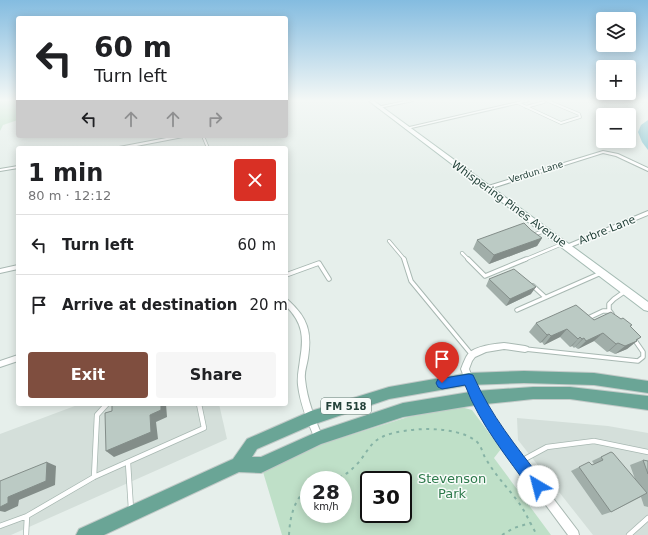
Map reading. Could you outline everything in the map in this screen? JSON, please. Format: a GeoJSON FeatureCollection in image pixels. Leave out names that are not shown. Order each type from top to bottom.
{"type":"FeatureCollection","features":[{"type":"Feature","properties":{"kind":"main road","name":"Whispering Pines Avenue"},"geometry":{"type":"LineString","coordinates":[[404,126],[648,307]]}},
{"type":"Feature","properties":{"kind":"main road","name":"FM 518"},"geometry":{"type":"LineString","coordinates":[[238,464],[252,444],[311,418],[389,393],[469,379],[524,376],[594,379],[648,387]]}},
{"type":"Feature","properties":{"kind":"main road","name":"FM 518"},"geometry":{"type":"LineString","coordinates":[[85,535],[238,464],[261,466],[319,438],[403,410],[476,398],[534,393],[570,393],[648,403]]}},
{"type":"Feature","properties":{"kind":"street"},"geometry":{"type":"LineString","coordinates":[[407,128],[416,126]]}},
{"type":"Feature","properties":{"kind":"street"},"geometry":{"type":"LineString","coordinates":[[131,146],[173,138]]}},
{"type":"Feature","properties":{"kind":"street","name":"Verdun Lane"},"geometry":{"type":"LineString","coordinates":[[487,188],[603,152],[609,153],[646,169]]}},
{"type":"Feature","properties":{"kind":"street"},"geometry":{"type":"LineString","coordinates":[[0,170],[16,167]]}},
{"type":"Feature","properties":{"kind":"street","name":"Arbre Lane"},"geometry":{"type":"LineString","coordinates":[[564,245],[648,213]]}},
{"type":"Feature","properties":{"kind":"street"},"geometry":{"type":"LineString","coordinates":[[0,271],[16,267]]}},
{"type":"Feature","properties":{"kind":"street"},"geometry":{"type":"LineString","coordinates":[[288,304],[304,322],[306,336],[301,375],[303,394],[319,438]]}},
{"type":"Feature","properties":{"kind":"street"},"geometry":{"type":"LineString","coordinates":[[525,349],[494,346],[484,348],[472,355],[466,369],[476,398],[492,425],[574,535]]}},
{"type":"Feature","properties":{"kind":"street"},"geometry":{"type":"LineString","coordinates":[[0,364],[16,359]]}},
{"type":"Feature","properties":{"kind":"lane"},"geometry":{"type":"LineString","coordinates":[[528,237],[544,231]]}},
{"type":"Feature","properties":{"kind":"lane"},"geometry":{"type":"LineString","coordinates":[[389,241],[406,261],[415,286],[472,355]]}},
{"type":"Feature","properties":{"kind":"lane"},"geometry":{"type":"LineString","coordinates":[[462,253],[485,276],[564,245]]}},
{"type":"Feature","properties":{"kind":"lane"},"geometry":{"type":"LineString","coordinates":[[288,274],[319,262],[329,279]]}},
{"type":"Feature","properties":{"kind":"lane"},"geometry":{"type":"LineString","coordinates":[[510,266],[516,271]]}},
{"type":"Feature","properties":{"kind":"lane"},"geometry":{"type":"LineString","coordinates":[[517,310],[602,272]]}},
{"type":"Feature","properties":{"kind":"lane"},"geometry":{"type":"LineString","coordinates":[[528,281],[545,297]]}},
{"type":"Feature","properties":{"kind":"lane"},"geometry":{"type":"LineString","coordinates":[[618,319],[609,311],[609,302],[626,291]]}},
{"type":"Feature","properties":{"kind":"lane"},"geometry":{"type":"LineString","coordinates":[[585,319],[603,311],[609,311]]}},
{"type":"Feature","properties":{"kind":"lane"},"geometry":{"type":"LineString","coordinates":[[525,349],[638,361],[643,357],[643,352],[632,336]]}},
{"type":"Feature","properties":{"kind":"lane"},"geometry":{"type":"LineString","coordinates":[[94,477],[97,415],[105,406]]}},
{"type":"Feature","properties":{"kind":"lane"},"geometry":{"type":"LineString","coordinates":[[0,526],[27,516],[94,477],[204,428],[199,406]]}},
{"type":"Feature","properties":{"kind":"lane"},"geometry":{"type":"LineString","coordinates":[[519,462],[547,447],[594,441],[648,452]]}},
{"type":"Feature","properties":{"kind":"lane"},"geometry":{"type":"LineString","coordinates":[[128,463],[131,513]]}},
{"type":"Feature","properties":{"kind":"lane"},"geometry":{"type":"LineString","coordinates":[[26,535],[27,516]]}},
{"type":"Feature","properties":{"kind":"lane"},"geometry":{"type":"LineString","coordinates":[[629,535],[648,518]]}},
{"type":"Feature","properties":{"kind":"path"},"geometry":{"type":"LineString","coordinates":[[350,471],[356,466],[372,443],[384,436],[414,428],[463,434],[475,440],[481,446],[485,458],[520,505],[538,535]]}},
{"type":"Feature","properties":{"kind":"path"},"geometry":{"type":"LineString","coordinates":[[289,535],[289,523],[292,508],[300,496]]}},
{"type":"Feature","properties":{"kind":"path"},"geometry":{"type":"LineString","coordinates":[[502,535],[514,528],[530,523]]}},
{"type":"Feature","properties":{"kind":"shaded area"},"geometry":{"type":"Polygon","coordinates":[[[75,406],[219,406],[227,439],[11,535],[0,535],[0,434],[75,406]]]}},
{"type":"Feature","properties":{"kind":"shaded area"},"geometry":{"type":"Polygon","coordinates":[[[517,418],[608,426],[648,433],[648,535],[593,535],[518,440],[517,418]]]}},
{"type":"Feature","properties":{"kind":"green space","name":"Stevenson Park"},"geometry":{"type":"Polygon","coordinates":[[[461,407],[472,410],[501,449],[494,458],[551,535],[282,535],[263,472],[325,443],[408,417],[461,407]]]}},
{"type":"Feature","properties":{"kind":"water"},"geometry":{"type":"Polygon","coordinates":[[[641,126],[648,126],[648,150],[642,142],[638,132],[641,126]]]}},
{"type":"Feature","properties":{"kind":"building"},"geometry":{"type":"Polygon","coordinates":[[[524,223],[542,238],[494,255],[477,240],[524,223]]]}},
{"type":"Feature","properties":{"kind":"building"},"geometry":{"type":"Polygon","coordinates":[[[514,269],[536,287],[510,299],[489,279],[514,269]]]}},
{"type":"Feature","properties":{"kind":"building"},"geometry":{"type":"Polygon","coordinates":[[[576,305],[594,320],[611,312],[621,319],[623,318],[632,325],[630,326],[641,337],[636,340],[637,341],[625,346],[618,343],[616,344],[603,333],[586,341],[584,338],[582,339],[580,337],[578,339],[567,329],[551,336],[549,334],[547,335],[536,323],[576,305]]]}},
{"type":"Feature","properties":{"kind":"building"},"geometry":{"type":"Polygon","coordinates":[[[112,406],[161,406],[161,410],[150,415],[151,432],[106,451],[105,413],[112,411],[112,406]]]}},
{"type":"Feature","properties":{"kind":"building"},"geometry":{"type":"Polygon","coordinates":[[[611,452],[647,493],[611,512],[579,467],[589,462],[592,465],[603,460],[601,457],[611,452]]]}},
{"type":"Feature","properties":{"kind":"building"},"geometry":{"type":"Polygon","coordinates":[[[643,460],[648,461],[648,474],[643,460]]]}},
{"type":"Feature","properties":{"kind":"building"},"geometry":{"type":"Polygon","coordinates":[[[47,462],[46,481],[8,497],[8,503],[0,507],[0,481],[47,462]]]}},
{"type":"Feature","properties":{"kind":"route"},"geometry":{"type":"LineString","coordinates":[[442,383],[469,379],[476,398],[492,425],[538,486]]}}]}
